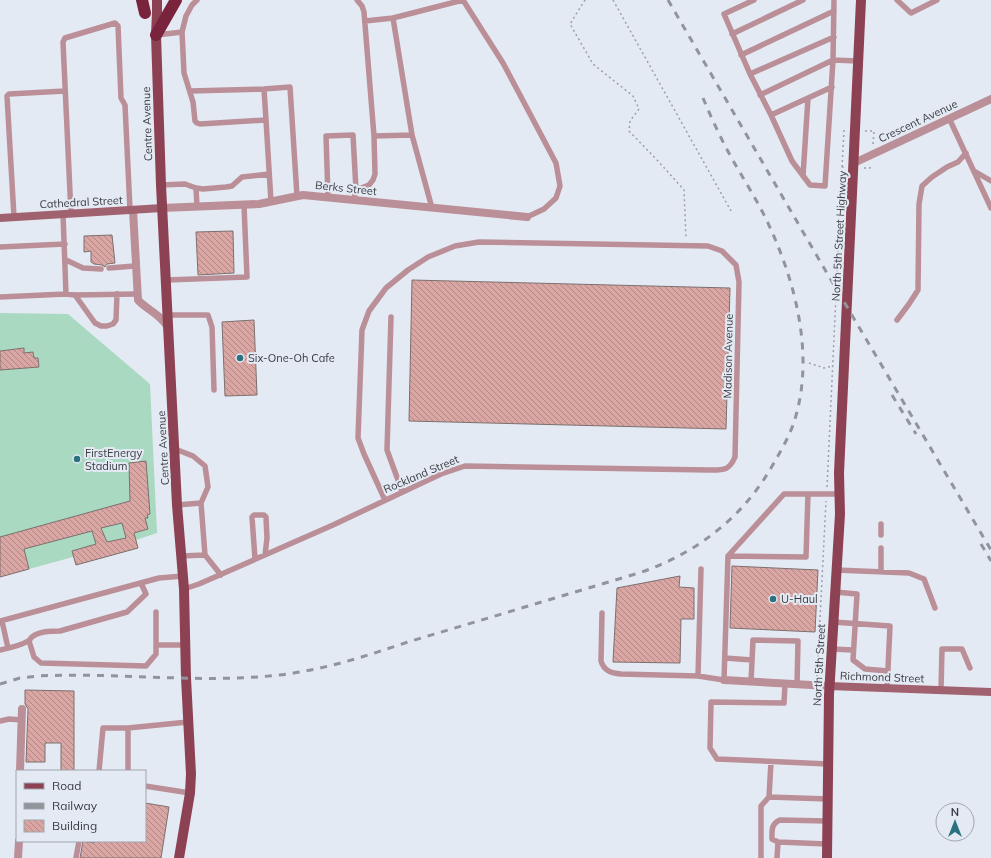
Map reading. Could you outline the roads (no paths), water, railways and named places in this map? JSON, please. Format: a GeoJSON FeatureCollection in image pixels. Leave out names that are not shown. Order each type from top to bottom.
{"type":"FeatureCollection","features":[{"type":"Feature","properties":{"kind":"highway"},"geometry":{"type":"LineString","coordinates":[[143,0],[145,13]]}},
{"type":"Feature","properties":{"kind":"highway"},"geometry":{"type":"LineString","coordinates":[[156,35],[176,0]]}},
{"type":"Feature","properties":{"kind":"main road","name":"Centre Avenue"},"geometry":{"type":"LineString","coordinates":[[156,0],[162,208],[184,589],[191,774],[190,793],[179,858]]}},
{"type":"Feature","properties":{"kind":"main road","name":"North 5th Street Highway"},"geometry":{"type":"LineString","coordinates":[[839,473],[861,0]]}},
{"type":"Feature","properties":{"kind":"main road","name":"Centre Avenue"},"geometry":{"type":"LineString","coordinates":[[145,13],[156,35]]}},
{"type":"Feature","properties":{"kind":"main road","name":"North 5th Street"},"geometry":{"type":"LineString","coordinates":[[827,858],[829,686],[840,514],[839,473]]}},
{"type":"Feature","properties":{"kind":"street","name":"Crescent Avenue"},"geometry":{"type":"LineString","coordinates":[[854,163],[991,99]]}},
{"type":"Feature","properties":{"kind":"street","name":"Berks Street"},"geometry":{"type":"LineString","coordinates":[[162,208],[259,204],[303,195],[527,217]]}},
{"type":"Feature","properties":{"kind":"street","name":"Cathedral Street"},"geometry":{"type":"LineString","coordinates":[[0,218],[162,208]]}},
{"type":"Feature","properties":{"kind":"street"},"geometry":{"type":"LineString","coordinates":[[131,210],[138,300],[161,318],[169,329]]}},
{"type":"Feature","properties":{"kind":"street","name":"Richmond Street"},"geometry":{"type":"LineString","coordinates":[[724,680],[887,689],[991,692]]}},
{"type":"Feature","properties":{"kind":"street"},"geometry":{"type":"LineString","coordinates":[[20,770],[22,709]]}},
{"type":"Feature","properties":{"kind":"street"},"geometry":{"type":"LineString","coordinates":[[18,858],[19,842]]}},
{"type":"Feature","properties":{"kind":"lane"},"geometry":{"type":"LineString","coordinates":[[197,0],[192,5],[186,16],[182,32],[184,72],[193,102],[194,118],[197,123],[266,120]]}},
{"type":"Feature","properties":{"kind":"lane"},"geometry":{"type":"LineString","coordinates":[[356,190],[369,185],[375,174],[374,136],[365,21],[362,6],[357,0]]}},
{"type":"Feature","properties":{"kind":"lane"},"geometry":{"type":"LineString","coordinates":[[365,21],[394,18],[463,0],[503,63],[556,163],[560,186],[556,198],[544,209],[527,217]]}},
{"type":"Feature","properties":{"kind":"lane"},"geometry":{"type":"LineString","coordinates":[[754,0],[724,14],[741,55],[792,160],[810,185],[825,186],[832,86],[834,0]]}},
{"type":"Feature","properties":{"kind":"lane"},"geometry":{"type":"LineString","coordinates":[[732,34],[803,0]]}},
{"type":"Feature","properties":{"kind":"lane"},"geometry":{"type":"LineString","coordinates":[[897,0],[911,13],[937,0]]}},
{"type":"Feature","properties":{"kind":"lane"},"geometry":{"type":"LineString","coordinates":[[741,55],[834,11]]}},
{"type":"Feature","properties":{"kind":"lane"},"geometry":{"type":"LineString","coordinates":[[394,18],[412,135],[432,208]]}},
{"type":"Feature","properties":{"kind":"lane"},"geometry":{"type":"LineString","coordinates":[[66,294],[65,244],[67,214],[63,42],[65,38],[114,23],[118,26],[121,98],[125,105],[131,210]]}},
{"type":"Feature","properties":{"kind":"lane"},"geometry":{"type":"LineString","coordinates":[[156,35],[182,32]]}},
{"type":"Feature","properties":{"kind":"lane"},"geometry":{"type":"LineString","coordinates":[[750,74],[834,37]]}},
{"type":"Feature","properties":{"kind":"lane"},"geometry":{"type":"LineString","coordinates":[[760,95],[833,60],[858,61]]}},
{"type":"Feature","properties":{"kind":"lane"},"geometry":{"type":"LineString","coordinates":[[771,115],[832,86]]}},
{"type":"Feature","properties":{"kind":"lane"},"geometry":{"type":"LineString","coordinates":[[190,92],[290,87],[297,196]]}},
{"type":"Feature","properties":{"kind":"lane"},"geometry":{"type":"LineString","coordinates":[[264,89],[271,202]]}},
{"type":"Feature","properties":{"kind":"lane"},"geometry":{"type":"LineString","coordinates":[[14,217],[7,96],[9,94],[65,91]]}},
{"type":"Feature","properties":{"kind":"lane"},"geometry":{"type":"LineString","coordinates":[[803,176],[808,98]]}},
{"type":"Feature","properties":{"kind":"lane"},"geometry":{"type":"LineString","coordinates":[[949,118],[991,208]]}},
{"type":"Feature","properties":{"kind":"lane"},"geometry":{"type":"LineString","coordinates":[[328,197],[326,136],[353,135],[356,190],[354,200]]}},
{"type":"Feature","properties":{"kind":"lane"},"geometry":{"type":"LineString","coordinates":[[374,136],[412,135]]}},
{"type":"Feature","properties":{"kind":"lane"},"geometry":{"type":"LineString","coordinates":[[897,320],[918,290],[919,204],[922,186],[947,167],[958,162],[966,153]]}},
{"type":"Feature","properties":{"kind":"lane"},"geometry":{"type":"LineString","coordinates":[[974,171],[991,181]]}},
{"type":"Feature","properties":{"kind":"lane"},"geometry":{"type":"LineString","coordinates":[[161,185],[185,184],[196,188],[232,186],[242,177],[269,174]]}},
{"type":"Feature","properties":{"kind":"lane"},"geometry":{"type":"LineString","coordinates":[[196,188],[197,207]]}},
{"type":"Feature","properties":{"kind":"lane"},"geometry":{"type":"LineString","coordinates":[[166,280],[246,277],[244,205]]}},
{"type":"Feature","properties":{"kind":"lane","name":"Madison Avenue"},"geometry":{"type":"LineString","coordinates":[[385,500],[358,438],[362,330],[369,311],[386,288],[408,270],[428,257],[455,246],[479,242],[708,246],[722,251],[736,265],[739,282],[735,457],[731,465]]}},
{"type":"Feature","properties":{"kind":"lane"},"geometry":{"type":"LineString","coordinates":[[0,247],[65,244]]}},
{"type":"Feature","properties":{"kind":"lane"},"geometry":{"type":"LineString","coordinates":[[66,260],[83,268],[100,270]]}},
{"type":"Feature","properties":{"kind":"lane"},"geometry":{"type":"LineString","coordinates":[[109,268],[135,266]]}},
{"type":"Feature","properties":{"kind":"lane"},"geometry":{"type":"LineString","coordinates":[[0,297],[66,294],[137,294]]}},
{"type":"Feature","properties":{"kind":"lane"},"geometry":{"type":"LineString","coordinates":[[75,295],[95,323],[100,326],[107,326],[116,320],[117,294]]}},
{"type":"Feature","properties":{"kind":"lane"},"geometry":{"type":"LineString","coordinates":[[168,315],[208,315],[212,327],[214,390]]}},
{"type":"Feature","properties":{"kind":"lane"},"geometry":{"type":"LineString","coordinates":[[391,317],[387,450],[402,492]]}},
{"type":"Feature","properties":{"kind":"lane"},"geometry":{"type":"LineString","coordinates":[[175,448],[194,456],[206,466],[208,488],[201,503],[205,555],[221,574]]}},
{"type":"Feature","properties":{"kind":"lane","name":"Rockland Street"},"geometry":{"type":"LineString","coordinates":[[184,589],[255,560],[441,474],[465,466],[722,470],[731,465]]}},
{"type":"Feature","properties":{"kind":"lane"},"geometry":{"type":"LineString","coordinates":[[602,612],[601,661],[602,666],[610,673],[698,676],[724,680],[728,556],[784,494],[839,494]]}},
{"type":"Feature","properties":{"kind":"lane"},"geometry":{"type":"LineString","coordinates":[[728,556],[806,557],[808,494]]}},
{"type":"Feature","properties":{"kind":"lane"},"geometry":{"type":"LineString","coordinates":[[178,505],[201,503]]}},
{"type":"Feature","properties":{"kind":"lane"},"geometry":{"type":"LineString","coordinates":[[255,560],[252,517],[254,515],[264,515],[266,517],[267,538],[265,555]]}},
{"type":"Feature","properties":{"kind":"lane"},"geometry":{"type":"LineString","coordinates":[[881,524],[881,535]]}},
{"type":"Feature","properties":{"kind":"lane"},"geometry":{"type":"LineString","coordinates":[[881,548],[881,572]]}},
{"type":"Feature","properties":{"kind":"lane"},"geometry":{"type":"LineString","coordinates":[[182,556],[205,555]]}},
{"type":"Feature","properties":{"kind":"lane"},"geometry":{"type":"LineString","coordinates":[[698,676],[701,569]]}},
{"type":"Feature","properties":{"kind":"lane"},"geometry":{"type":"LineString","coordinates":[[836,570],[909,573],[924,579],[935,608]]}},
{"type":"Feature","properties":{"kind":"lane"},"geometry":{"type":"LineString","coordinates":[[8,648],[1,621],[159,578],[183,576]]}},
{"type":"Feature","properties":{"kind":"lane"},"geometry":{"type":"LineString","coordinates":[[0,650],[29,641],[32,637],[38,634],[60,631],[126,612],[146,594],[142,583]]}},
{"type":"Feature","properties":{"kind":"lane"},"geometry":{"type":"LineString","coordinates":[[835,592],[857,594],[853,660],[865,670],[888,671]]}},
{"type":"Feature","properties":{"kind":"lane"},"geometry":{"type":"LineString","coordinates":[[29,641],[34,657],[41,663],[146,666],[156,654],[156,612]]}},
{"type":"Feature","properties":{"kind":"lane"},"geometry":{"type":"LineString","coordinates":[[833,622],[890,626],[887,689]]}},
{"type":"Feature","properties":{"kind":"lane"},"geometry":{"type":"LineString","coordinates":[[751,682],[753,640],[798,641],[797,684]]}},
{"type":"Feature","properties":{"kind":"lane"},"geometry":{"type":"LineString","coordinates":[[156,645],[186,645]]}},
{"type":"Feature","properties":{"kind":"lane"},"geometry":{"type":"LineString","coordinates":[[941,690],[942,648],[962,649],[970,668]]}},
{"type":"Feature","properties":{"kind":"lane"},"geometry":{"type":"LineString","coordinates":[[832,649],[853,650]]}},
{"type":"Feature","properties":{"kind":"lane"},"geometry":{"type":"LineString","coordinates":[[725,658],[752,660]]}},
{"type":"Feature","properties":{"kind":"lane"},"geometry":{"type":"LineString","coordinates":[[785,684],[784,704],[711,702],[710,748],[717,759],[828,764]]}},
{"type":"Feature","properties":{"kind":"lane"},"geometry":{"type":"LineString","coordinates":[[0,721],[9,719],[22,720]]}},
{"type":"Feature","properties":{"kind":"lane"},"geometry":{"type":"LineString","coordinates":[[99,770],[103,728],[128,728],[188,722]]}},
{"type":"Feature","properties":{"kind":"lane"},"geometry":{"type":"LineString","coordinates":[[128,728],[128,770]]}},
{"type":"Feature","properties":{"kind":"lane"},"geometry":{"type":"LineString","coordinates":[[761,858],[761,806],[770,797],[771,762]]}},
{"type":"Feature","properties":{"kind":"lane"},"geometry":{"type":"LineString","coordinates":[[146,786],[190,793]]}},
{"type":"Feature","properties":{"kind":"lane"},"geometry":{"type":"LineString","coordinates":[[770,797],[828,799]]}},
{"type":"Feature","properties":{"kind":"lane"},"geometry":{"type":"LineString","coordinates":[[827,821],[780,820],[775,822],[772,826],[772,839],[778,842],[827,844]]}},
{"type":"Feature","properties":{"kind":"lane"},"geometry":{"type":"LineString","coordinates":[[76,858],[79,842]]}},
{"type":"Feature","properties":{"kind":"lane"},"geometry":{"type":"LineString","coordinates":[[777,858],[778,842]]}},
{"type":"Feature","properties":{"kind":"railway"},"geometry":{"type":"LineString","coordinates":[[668,0],[991,550]]}},
{"type":"Feature","properties":{"kind":"railway"},"geometry":{"type":"LineString","coordinates":[[0,684],[20,678],[38,676],[98,675],[219,678],[279,675],[312,670],[361,657],[642,572],[681,555],[716,532],[746,503],[771,468],[783,447],[793,425],[800,400],[803,374],[803,348],[800,321],[787,269],[763,212],[723,141],[703,98]]}},
{"type":"Feature","properties":{"kind":"railway"},"geometry":{"type":"LineString","coordinates":[[892,395],[916,434]]}},
{"type":"Feature","properties":{"kind":"railway"},"geometry":{"type":"LineString","coordinates":[[981,544],[991,561]]}},
{"type":"Feature","properties":{"kind":"place","name":"Six-One-Oh Cafe"},"geometry":{"type":"Point","coordinates":[240,358]}},
{"type":"Feature","properties":{"kind":"place","name":"FirstEnergy Stadium"},"geometry":{"type":"Point","coordinates":[77,459]}},
{"type":"Feature","properties":{"kind":"place","name":"U-Haul"},"geometry":{"type":"Point","coordinates":[773,599]}}]}
